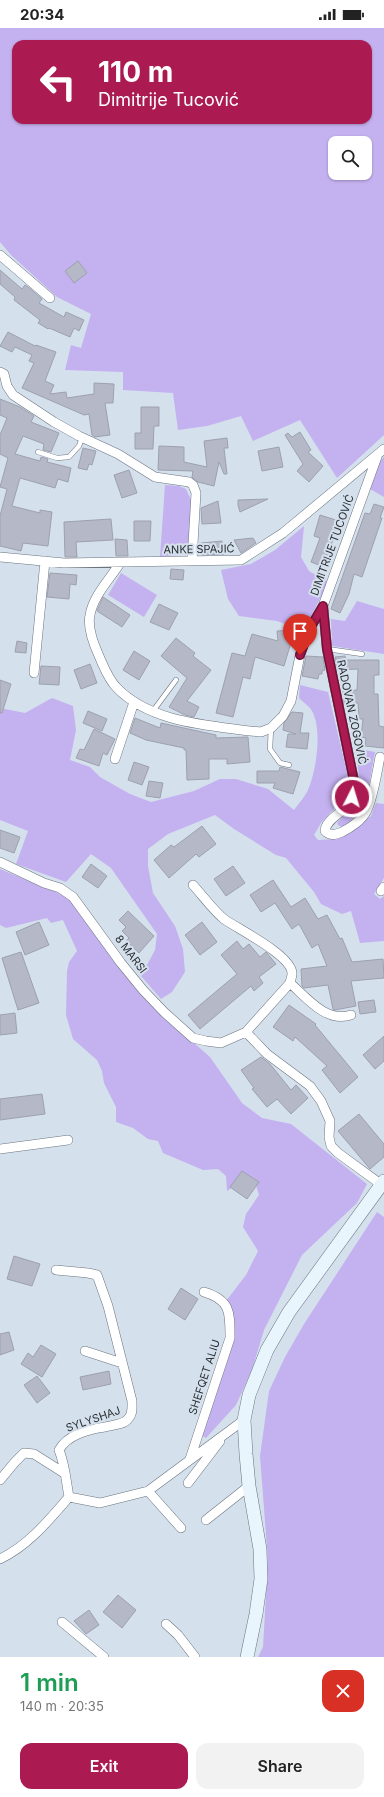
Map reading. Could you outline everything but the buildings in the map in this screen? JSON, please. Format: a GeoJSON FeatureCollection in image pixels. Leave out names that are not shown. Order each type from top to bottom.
{"type":"FeatureCollection","features":[{"type":"Feature","properties":{"kind":"main road"},"geometry":{"type":"LineString","coordinates":[[246,1657],[256,1614],[261,1579],[260,1549],[249,1486],[244,1420],[249,1396],[268,1350],[289,1312],[383,1183]]}},
{"type":"Feature","properties":{"kind":"street"},"geometry":{"type":"LineString","coordinates":[[0,255],[50,298]]}},
{"type":"Feature","properties":{"kind":"street"},"geometry":{"type":"LineString","coordinates":[[0,372],[4,374],[7,386],[13,395],[82,438],[118,454],[155,477],[184,480],[193,485],[196,493],[192,561]]}},
{"type":"Feature","properties":{"kind":"street","name":"ANKE SPAJIĆ"},"geometry":{"type":"LineString","coordinates":[[0,558],[64,563],[241,560],[253,554],[295,524],[381,451]]}},
{"type":"Feature","properties":{"kind":"street","name":"DIMITRIJE TUCOVIĆ"},"geometry":{"type":"LineString","coordinates":[[271,728],[282,716],[291,700],[300,655],[309,630],[323,606],[381,451]]}},
{"type":"Feature","properties":{"kind":"street"},"geometry":{"type":"LineString","coordinates":[[34,673],[45,561]]}},
{"type":"Feature","properties":{"kind":"street"},"geometry":{"type":"LineString","coordinates":[[120,563],[94,603],[89,616],[90,627],[96,650],[107,675],[116,687],[141,707],[187,723],[261,732],[271,728]]}},
{"type":"Feature","properties":{"kind":"street","name":"RADOVAN ZOGOVIĆ"},"geometry":{"type":"LineString","coordinates":[[323,606],[327,649],[354,781],[352,797],[344,808],[326,825],[325,831],[328,834],[337,834],[348,829],[366,813],[374,786],[380,757]]}},
{"type":"Feature","properties":{"kind":"street"},"geometry":{"type":"LineString","coordinates":[[115,759],[134,702]]}},
{"type":"Feature","properties":{"kind":"street","name":"8 MARSI"},"geometry":{"type":"LineString","coordinates":[[0,862],[44,883],[60,888],[73,897],[121,963],[143,990],[164,1012],[193,1038],[206,1042],[221,1043],[246,1032],[290,983]]}},
{"type":"Feature","properties":{"kind":"street"},"geometry":{"type":"LineString","coordinates":[[193,885],[223,918],[285,960],[292,974],[290,983],[320,1009],[330,1015],[344,1018],[351,1015]]}},
{"type":"Feature","properties":{"kind":"street"},"geometry":{"type":"LineString","coordinates":[[246,1032],[267,1054],[310,1086],[321,1101],[330,1122],[330,1137],[332,1146],[338,1153],[383,1183]]}},
{"type":"Feature","properties":{"kind":"street"},"geometry":{"type":"LineString","coordinates":[[0,1149],[68,1140]]}},
{"type":"Feature","properties":{"kind":"street","name":"SYLYSHAJ"},"geometry":{"type":"LineString","coordinates":[[56,1270],[97,1275],[102,1286],[132,1401],[132,1411],[128,1420],[118,1425],[103,1427],[70,1437],[62,1444],[59,1450],[63,1460],[69,1497]]}},
{"type":"Feature","properties":{"kind":"street","name":"SHEFQET ALIU"},"geometry":{"type":"LineString","coordinates":[[190,1459],[230,1338],[230,1321],[227,1306],[218,1296],[204,1292]]}},
{"type":"Feature","properties":{"kind":"street"},"geometry":{"type":"LineString","coordinates":[[85,1351],[122,1363]]}},
{"type":"Feature","properties":{"kind":"street"},"geometry":{"type":"LineString","coordinates":[[0,1559],[26,1544],[46,1524],[69,1497],[100,1503],[148,1491],[244,1420]]}},
{"type":"Feature","properties":{"kind":"street"},"geometry":{"type":"LineString","coordinates":[[188,1483],[226,1434]]}},
{"type":"Feature","properties":{"kind":"street"},"geometry":{"type":"LineString","coordinates":[[0,1480],[24,1453],[34,1454],[64,1473]]}},
{"type":"Feature","properties":{"kind":"street"},"geometry":{"type":"LineString","coordinates":[[206,1520],[249,1486]]}},
{"type":"Feature","properties":{"kind":"street"},"geometry":{"type":"LineString","coordinates":[[148,1491],[181,1528]]}},
{"type":"Feature","properties":{"kind":"street"},"geometry":{"type":"LineString","coordinates":[[62,1622],[104,1657]]}},
{"type":"Feature","properties":{"kind":"street"},"geometry":{"type":"LineString","coordinates":[[166,1624],[178,1635],[195,1657]]}},
{"type":"Feature","properties":{"kind":"lane"},"geometry":{"type":"LineString","coordinates":[[38,452],[57,458],[69,457],[79,446],[82,438]]}},
{"type":"Feature","properties":{"kind":"lane","name":"RADOVAN ZOGOVIĆ"},"geometry":{"type":"LineString","coordinates":[[327,649],[362,654]]}},
{"type":"Feature","properties":{"kind":"lane"},"geometry":{"type":"LineString","coordinates":[[153,711],[176,680]]}},
{"type":"Feature","properties":{"kind":"lane"},"geometry":{"type":"LineString","coordinates":[[271,728],[270,749],[280,764],[289,765]]}},
{"type":"Feature","properties":{"kind":"shaded area"},"geometry":{"type":"Polygon","coordinates":[[[0,28],[384,28],[384,435],[337,478],[300,420],[253,441],[241,416],[207,426],[178,430],[173,393],[123,390],[123,372],[65,370],[71,345],[81,348],[91,314],[57,297],[11,255],[0,242],[0,28]]]}},
{"type":"Feature","properties":{"kind":"shaded area"},"geometry":{"type":"Polygon","coordinates":[[[384,457],[384,497],[370,489],[381,460],[384,457]]]}},
{"type":"Feature","properties":{"kind":"shaded area"},"geometry":{"type":"Polygon","coordinates":[[[165,485],[179,486],[186,489],[191,500],[189,553],[160,557],[165,485]]]}},
{"type":"Feature","properties":{"kind":"shaded area"},"geometry":{"type":"Polygon","coordinates":[[[304,526],[301,557],[309,571],[328,582],[304,631],[277,621],[239,616],[228,599],[221,570],[251,564],[275,550],[304,526]]]}},
{"type":"Feature","properties":{"kind":"shaded area"},"geometry":{"type":"Polygon","coordinates":[[[121,573],[157,595],[144,617],[108,595],[121,573]]]}},
{"type":"Feature","properties":{"kind":"shaded area"},"geometry":{"type":"Polygon","coordinates":[[[357,601],[384,609],[384,654],[332,646],[331,619],[345,621],[357,601]]]}},
{"type":"Feature","properties":{"kind":"shaded area"},"geometry":{"type":"Polygon","coordinates":[[[300,685],[328,692],[349,781],[346,796],[321,823],[314,835],[318,840],[337,839],[357,828],[371,816],[376,803],[384,804],[384,878],[374,894],[380,899],[384,896],[384,941],[360,943],[351,911],[342,914],[321,904],[314,892],[286,858],[276,855],[234,829],[215,815],[168,834],[148,849],[148,866],[153,893],[175,926],[183,949],[185,972],[172,992],[161,999],[141,976],[155,950],[157,934],[111,868],[91,854],[66,882],[16,864],[28,831],[0,820],[0,708],[25,713],[52,698],[73,706],[76,730],[70,760],[90,767],[100,777],[130,794],[151,802],[194,791],[220,779],[236,779],[268,789],[294,810],[307,792],[310,784],[316,762],[318,738],[314,716],[310,708],[299,698],[300,685]]]}},
{"type":"Feature","properties":{"kind":"shaded area"},"geometry":{"type":"Polygon","coordinates":[[[355,748],[375,752],[367,794],[359,812],[344,826],[339,826],[337,823],[352,804],[358,791],[359,785],[355,748]]]}},
{"type":"Feature","properties":{"kind":"shaded area"},"geometry":{"type":"Polygon","coordinates":[[[0,869],[58,893],[72,901],[94,929],[123,972],[151,1005],[210,1057],[242,1103],[262,1118],[291,1124],[367,1184],[357,1203],[302,1255],[264,1330],[252,1370],[236,1405],[206,1438],[199,1434],[232,1338],[226,1301],[246,1275],[258,1251],[243,1227],[246,1214],[259,1195],[255,1182],[244,1179],[227,1191],[226,1176],[218,1169],[203,1170],[163,1153],[158,1141],[148,1139],[133,1128],[116,1122],[116,1107],[104,1083],[102,1071],[97,1060],[73,1039],[66,1015],[67,971],[69,962],[77,951],[63,920],[51,923],[47,918],[6,928],[0,925],[0,869]]]}},
{"type":"Feature","properties":{"kind":"shaded area"},"geometry":{"type":"Polygon","coordinates":[[[377,1212],[384,1217],[384,1657],[258,1657],[263,1647],[268,1561],[260,1456],[269,1391],[285,1357],[304,1324],[377,1212]]]}},
{"type":"Feature","properties":{"kind":"route"},"geometry":{"type":"LineString","coordinates":[[300,655],[309,630],[323,606],[327,649],[354,781],[352,797]]}}]}
